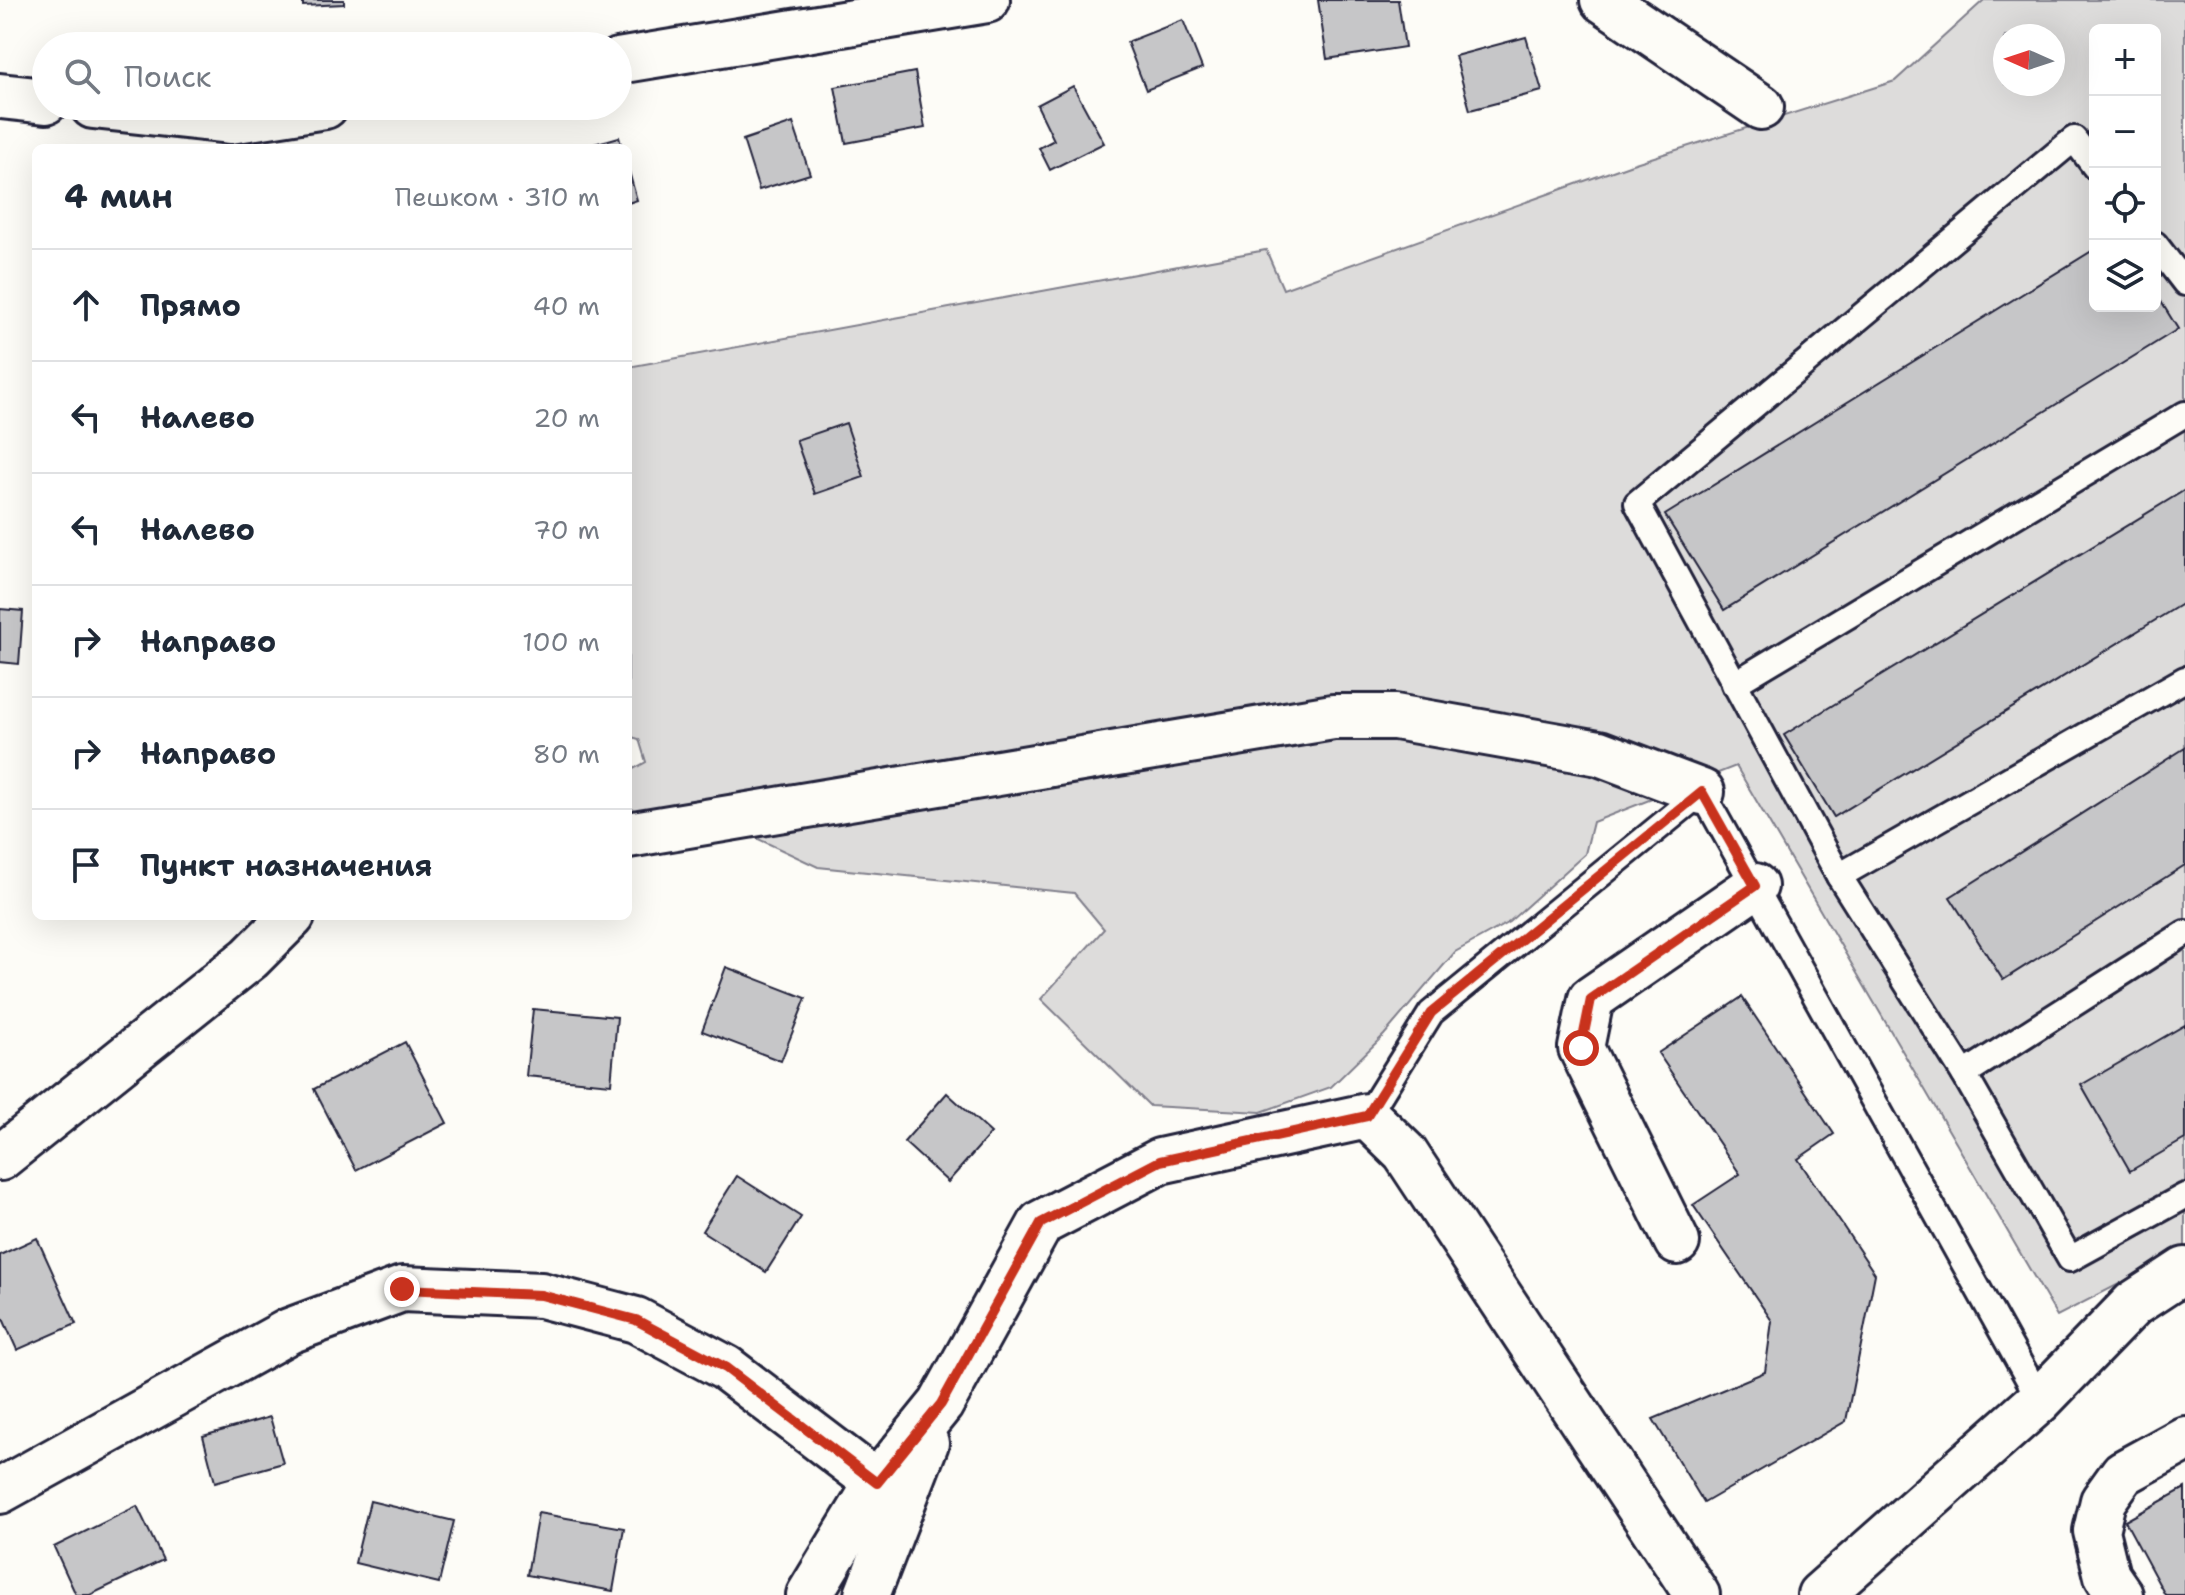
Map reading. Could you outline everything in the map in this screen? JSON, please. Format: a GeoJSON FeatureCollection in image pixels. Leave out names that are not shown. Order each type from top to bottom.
{"type":"FeatureCollection","features":[{"type":"Feature","properties":{"kind":"street"},"geometry":{"type":"LineString","coordinates":[[632,58],[835,13],[987,0]]}},
{"type":"Feature","properties":{"kind":"street"},"geometry":{"type":"LineString","coordinates":[[1603,0],[1761,107]]}},
{"type":"Feature","properties":{"kind":"street"},"geometry":{"type":"LineString","coordinates":[[0,96],[32,99]]}},
{"type":"Feature","properties":{"kind":"street"},"geometry":{"type":"LineString","coordinates":[[632,834],[1333,717],[1395,717],[1599,753],[1702,792]]}},
{"type":"Feature","properties":{"kind":"street"},"geometry":{"type":"LineString","coordinates":[[1677,1242],[1581,1048],[1591,999],[1755,886]]}},
{"type":"Feature","properties":{"kind":"street"},"geometry":{"type":"LineString","coordinates":[[0,1158],[250,958],[288,920]]}},
{"type":"Feature","properties":{"kind":"street"},"geometry":{"type":"LineString","coordinates":[[867,1595],[941,1404],[1041,1223],[1160,1161],[1367,1116],[1405,1153],[1697,1595]]}},
{"type":"Feature","properties":{"kind":"street"},"geometry":{"type":"LineString","coordinates":[[1820,1595],[2040,1400],[2133,1304],[2185,1270]]}},
{"type":"Feature","properties":{"kind":"street"},"geometry":{"type":"LineString","coordinates":[[0,1491],[289,1331],[402,1289],[541,1295],[636,1320],[726,1368],[877,1483]]}},
{"type":"Feature","properties":{"kind":"street"},"geometry":{"type":"LineString","coordinates":[[809,1595],[877,1483],[941,1404]]}},
{"type":"Feature","properties":{"kind":"street"},"geometry":{"type":"LineString","coordinates":[[2120,1595],[2107,1576],[2096,1531],[2103,1501],[2123,1473],[2185,1439]]}},
{"type":"Feature","properties":{"kind":"lane"},"geometry":{"type":"LineString","coordinates":[[2089,159],[2074,139],[1637,503],[1839,876],[1964,1074],[2070,1259],[2185,1196]]}},
{"type":"Feature","properties":{"kind":"lane"},"geometry":{"type":"LineString","coordinates":[[2161,252],[2185,283]]}},
{"type":"Feature","properties":{"kind":"lane"},"geometry":{"type":"LineString","coordinates":[[1734,684],[2185,414]]}},
{"type":"Feature","properties":{"kind":"lane"},"geometry":{"type":"LineString","coordinates":[[1839,876],[2185,679]]}},
{"type":"Feature","properties":{"kind":"lane"},"geometry":{"type":"LineString","coordinates":[[1367,1116],[1431,1013],[1702,792],[2040,1400]]}},
{"type":"Feature","properties":{"kind":"lane"},"geometry":{"type":"LineString","coordinates":[[1964,1074],[2185,933]]}},
{"type":"Feature","properties":{"kind":"shaded area"},"geometry":{"type":"Polygon","coordinates":[[[1984,0],[2185,0],[2185,1250],[2057,1316],[1736,766],[1593,822],[1585,854],[1509,922],[1455,952],[1384,1035],[1331,1087],[1261,1112],[1150,1106],[1041,999],[1104,929],[1074,893],[818,867],[718,820],[632,818],[632,770],[646,762],[639,739],[632,737],[632,366],[1266,250],[1283,289],[1632,164],[1895,81],[1984,0]]]}},
{"type":"Feature","properties":{"kind":"building"},"geometry":{"type":"Polygon","coordinates":[[[303,0],[344,0],[344,4],[303,6],[303,0]]]}},
{"type":"Feature","properties":{"kind":"building"},"geometry":{"type":"Polygon","coordinates":[[[1318,0],[1398,0],[1405,47],[1327,59],[1318,0]]]}},
{"type":"Feature","properties":{"kind":"building"},"geometry":{"type":"Polygon","coordinates":[[[1183,20],[1202,68],[1146,90],[1127,42],[1183,20]]]}},
{"type":"Feature","properties":{"kind":"building"},"geometry":{"type":"Polygon","coordinates":[[[1526,37],[1542,91],[1470,110],[1455,56],[1526,37]]]}},
{"type":"Feature","properties":{"kind":"building"},"geometry":{"type":"Polygon","coordinates":[[[915,72],[925,128],[846,143],[835,87],[915,72]]]}},
{"type":"Feature","properties":{"kind":"building"},"geometry":{"type":"Polygon","coordinates":[[[1073,86],[1104,143],[1050,170],[1039,148],[1054,140],[1037,105],[1073,86]]]}},
{"type":"Feature","properties":{"kind":"building"},"geometry":{"type":"Polygon","coordinates":[[[793,123],[810,174],[759,190],[743,140],[793,123]]]}},
{"type":"Feature","properties":{"kind":"building"},"geometry":{"type":"Polygon","coordinates":[[[619,137],[621,144],[594,144],[619,137]]]}},
{"type":"Feature","properties":{"kind":"building"},"geometry":{"type":"Polygon","coordinates":[[[632,182],[637,200],[632,202],[632,182]]]}},
{"type":"Feature","properties":{"kind":"building"},"geometry":{"type":"Polygon","coordinates":[[[2089,253],[2089,312],[2161,312],[2161,302],[2178,329],[1724,610],[1665,515],[2089,253]]]}},
{"type":"Feature","properties":{"kind":"building"},"geometry":{"type":"Polygon","coordinates":[[[846,423],[864,477],[815,494],[796,440],[846,423]]]}},
{"type":"Feature","properties":{"kind":"building"},"geometry":{"type":"Polygon","coordinates":[[[2185,490],[2185,602],[1834,817],[1784,735],[2185,490]]]}},
{"type":"Feature","properties":{"kind":"building"},"geometry":{"type":"Polygon","coordinates":[[[0,609],[23,611],[19,664],[0,662],[0,609]]]}},
{"type":"Feature","properties":{"kind":"building"},"geometry":{"type":"Polygon","coordinates":[[[2185,748],[2185,865],[2003,980],[1950,897],[2185,748]]]}},
{"type":"Feature","properties":{"kind":"building"},"geometry":{"type":"Polygon","coordinates":[[[726,967],[806,998],[781,1061],[702,1031],[726,967]]]}},
{"type":"Feature","properties":{"kind":"building"},"geometry":{"type":"Polygon","coordinates":[[[1742,997],[1834,1134],[1798,1159],[1875,1274],[1846,1421],[1704,1503],[1653,1419],[1765,1372],[1772,1321],[1693,1205],[1740,1174],[1658,1053],[1742,997]]]}},
{"type":"Feature","properties":{"kind":"building"},"geometry":{"type":"Polygon","coordinates":[[[533,1009],[617,1017],[611,1084],[526,1076],[533,1009]]]}},
{"type":"Feature","properties":{"kind":"building"},"geometry":{"type":"Polygon","coordinates":[[[2185,1025],[2185,1139],[2130,1171],[2081,1085],[2185,1025]]]}},
{"type":"Feature","properties":{"kind":"building"},"geometry":{"type":"Polygon","coordinates":[[[405,1042],[447,1123],[356,1170],[314,1089],[405,1042]]]}},
{"type":"Feature","properties":{"kind":"building"},"geometry":{"type":"Polygon","coordinates":[[[947,1093],[991,1133],[948,1182],[904,1142],[947,1093]]]}},
{"type":"Feature","properties":{"kind":"building"},"geometry":{"type":"Polygon","coordinates":[[[737,1176],[801,1217],[766,1272],[702,1231],[737,1176]]]}},
{"type":"Feature","properties":{"kind":"building"},"geometry":{"type":"Polygon","coordinates":[[[37,1238],[76,1324],[17,1350],[0,1312],[0,1255],[37,1238]]]}},
{"type":"Feature","properties":{"kind":"building"},"geometry":{"type":"Polygon","coordinates":[[[270,1417],[283,1463],[215,1482],[203,1436],[270,1417]]]}},
{"type":"Feature","properties":{"kind":"building"},"geometry":{"type":"Polygon","coordinates":[[[2185,1488],[2185,1595],[2165,1595],[2125,1521],[2185,1488]]]}},
{"type":"Feature","properties":{"kind":"building"},"geometry":{"type":"Polygon","coordinates":[[[370,1501],[454,1521],[439,1583],[355,1563],[370,1501]]]}},
{"type":"Feature","properties":{"kind":"building"},"geometry":{"type":"Polygon","coordinates":[[[137,1506],[163,1560],[90,1595],[76,1595],[54,1547],[137,1506]]]}},
{"type":"Feature","properties":{"kind":"building"},"geometry":{"type":"Polygon","coordinates":[[[538,1513],[624,1528],[613,1591],[527,1575],[538,1513]]]}},
{"type":"Feature","properties":{"kind":"route"},"geometry":{"type":"LineString","coordinates":[[402,1289],[541,1295],[636,1320],[726,1368],[877,1483],[941,1404],[1041,1223],[1160,1161],[1367,1116],[1431,1013],[1702,792],[1755,886],[1591,999],[1581,1048]]}}]}
